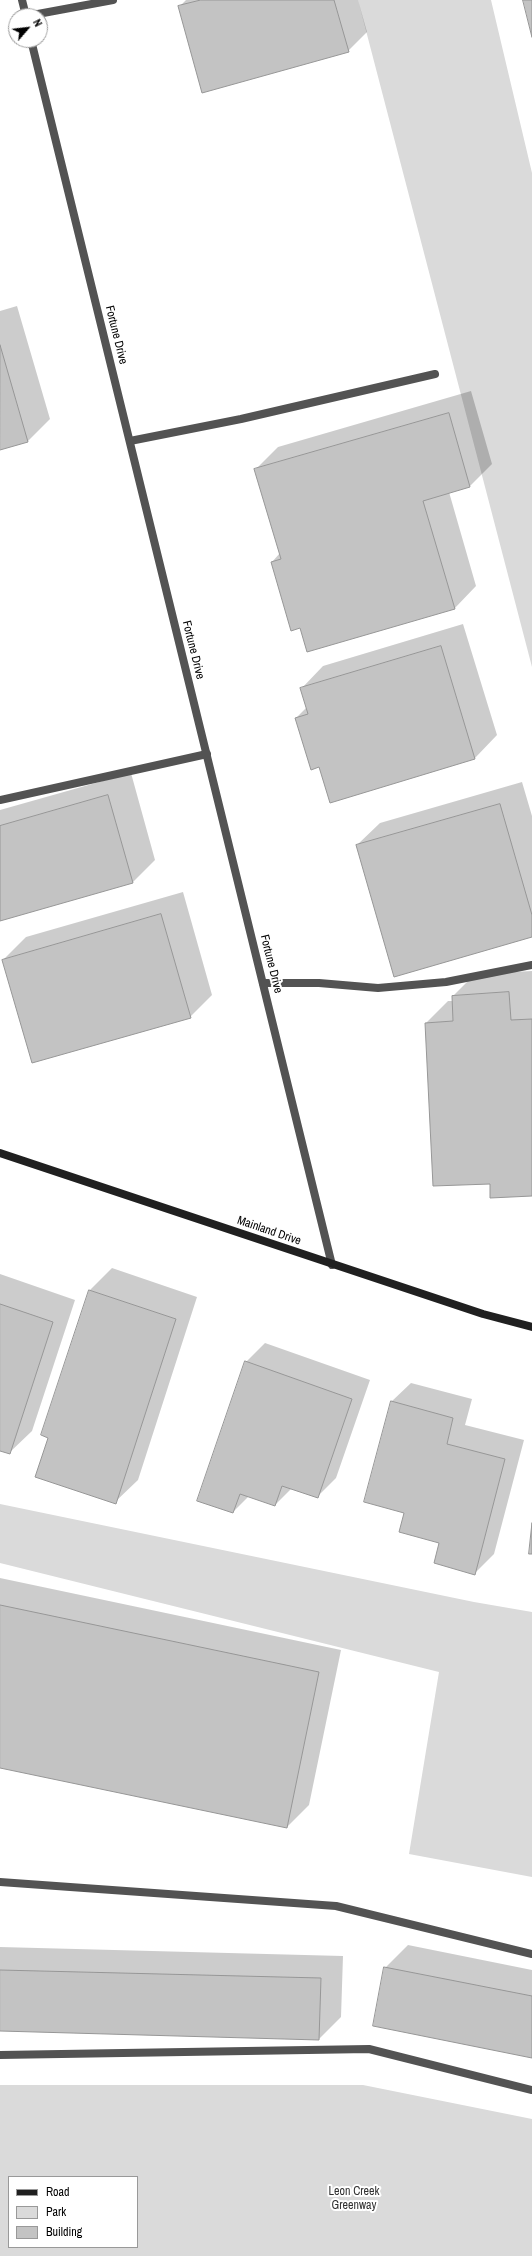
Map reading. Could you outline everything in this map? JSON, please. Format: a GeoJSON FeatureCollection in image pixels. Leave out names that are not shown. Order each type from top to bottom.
{"type":"FeatureCollection","features":[{"type":"Feature","properties":{"kind":"main road","name":"Mainland Drive"},"geometry":{"type":"LineString","coordinates":[[0,1153],[332,1265],[483,1314],[532,1327]]}},
{"type":"Feature","properties":{"kind":"street"},"geometry":{"type":"LineString","coordinates":[[48,12],[113,0]]}},
{"type":"Feature","properties":{"kind":"street","name":"Fortune Drive"},"geometry":{"type":"LineString","coordinates":[[33,48],[332,1265]]}},
{"type":"Feature","properties":{"kind":"street"},"geometry":{"type":"LineString","coordinates":[[130,441],[241,419],[435,374]]}},
{"type":"Feature","properties":{"kind":"street"},"geometry":{"type":"LineString","coordinates":[[0,800],[207,754]]}},
{"type":"Feature","properties":{"kind":"street"},"geometry":{"type":"LineString","coordinates":[[263,983],[319,983],[378,988],[446,982],[532,965]]}},
{"type":"Feature","properties":{"kind":"street"},"geometry":{"type":"LineString","coordinates":[[0,1882],[336,1906],[532,1954]]}},
{"type":"Feature","properties":{"kind":"street"},"geometry":{"type":"LineString","coordinates":[[0,2055],[369,2049],[532,2090]]}},
{"type":"Feature","properties":{"kind":"green space"},"geometry":{"type":"Polygon","coordinates":[[[358,0],[491,0],[532,173],[532,667],[358,0]]]}},
{"type":"Feature","properties":{"kind":"green space"},"geometry":{"type":"Polygon","coordinates":[[[0,1504],[474,1602],[532,1612],[532,1877],[409,1854],[439,1672],[0,1563],[0,1504]]]}},
{"type":"Feature","properties":{"kind":"green space","name":"Leon Creek Greenway"},"geometry":{"type":"Polygon","coordinates":[[[0,2085],[363,2085],[532,2119],[532,2256],[0,2256],[0,2085]]]}},
{"type":"Feature","properties":{"kind":"building"},"geometry":{"type":"Polygon","coordinates":[[[201,0],[334,0],[349,52],[202,93],[178,6],[201,0]]]}},
{"type":"Feature","properties":{"kind":"building"},"geometry":{"type":"Polygon","coordinates":[[[523,0],[532,0],[532,37],[523,0]]]}},
{"type":"Feature","properties":{"kind":"building"},"geometry":{"type":"Polygon","coordinates":[[[0,345],[28,442],[0,450],[0,345]]]}},
{"type":"Feature","properties":{"kind":"building"},"geometry":{"type":"Polygon","coordinates":[[[449,413],[470,487],[423,501],[455,609],[307,652],[300,628],[291,631],[271,562],[281,559],[254,469],[449,413]]]}},
{"type":"Feature","properties":{"kind":"building"},"geometry":{"type":"Polygon","coordinates":[[[441,646],[475,759],[330,803],[319,767],[311,770],[295,718],[308,714],[300,688],[441,646]]]}},
{"type":"Feature","properties":{"kind":"building"},"geometry":{"type":"Polygon","coordinates":[[[108,795],[133,883],[0,921],[0,826],[108,795]]]}},
{"type":"Feature","properties":{"kind":"building"},"geometry":{"type":"Polygon","coordinates":[[[500,804],[532,915],[532,937],[394,977],[356,845],[500,804]]]}},
{"type":"Feature","properties":{"kind":"building"},"geometry":{"type":"Polygon","coordinates":[[[161,914],[191,1018],[32,1063],[2,960],[161,914]]]}},
{"type":"Feature","properties":{"kind":"building"},"geometry":{"type":"Polygon","coordinates":[[[509,992],[511,1020],[532,1019],[532,1196],[490,1198],[490,1184],[433,1186],[425,1023],[453,1021],[452,996],[509,992]]]}},
{"type":"Feature","properties":{"kind":"building"},"geometry":{"type":"Polygon","coordinates":[[[89,1290],[176,1319],[116,1504],[35,1477],[48,1438],[41,1435],[89,1290]]]}},
{"type":"Feature","properties":{"kind":"building"},"geometry":{"type":"Polygon","coordinates":[[[0,1304],[53,1322],[10,1454],[0,1451],[0,1304]]]}},
{"type":"Feature","properties":{"kind":"building"},"geometry":{"type":"Polygon","coordinates":[[[245,1361],[352,1399],[318,1498],[282,1486],[275,1506],[240,1494],[233,1513],[197,1501],[245,1361]]]}},
{"type":"Feature","properties":{"kind":"building"},"geometry":{"type":"Polygon","coordinates":[[[391,1401],[453,1418],[447,1444],[505,1459],[475,1575],[434,1563],[439,1543],[399,1532],[404,1513],[364,1502],[391,1401]]]}},
{"type":"Feature","properties":{"kind":"building"},"geometry":{"type":"Polygon","coordinates":[[[532,1523],[532,1554],[529,1554],[532,1523]]]}},
{"type":"Feature","properties":{"kind":"building"},"geometry":{"type":"Polygon","coordinates":[[[0,1605],[319,1672],[287,1828],[0,1768],[0,1605]]]}},
{"type":"Feature","properties":{"kind":"building"},"geometry":{"type":"Polygon","coordinates":[[[384,1967],[532,1996],[532,2058],[373,2026],[384,1967]]]}},
{"type":"Feature","properties":{"kind":"building"},"geometry":{"type":"Polygon","coordinates":[[[0,1970],[321,1978],[319,2040],[0,2031],[0,1970]]]}}]}
